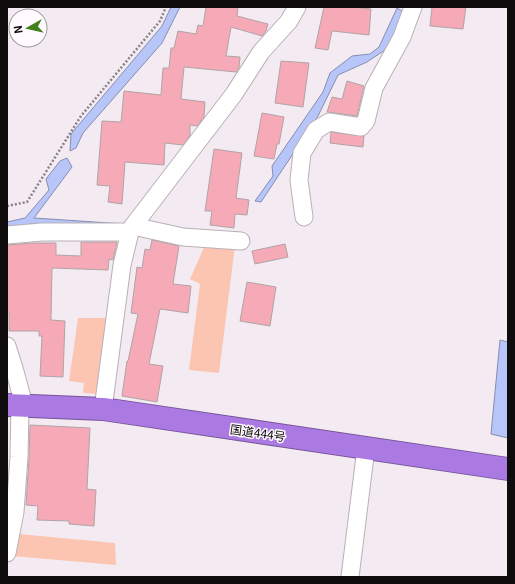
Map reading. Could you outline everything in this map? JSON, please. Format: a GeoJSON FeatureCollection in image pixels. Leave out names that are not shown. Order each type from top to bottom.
{"type":"FeatureCollection","features":[{"type":"Feature","properties":{"kind":"highway","name":"国道444号"},"geometry":{"type":"LineString","coordinates":[[17,405],[103,409],[508,469]]}},
{"type":"Feature","properties":{"kind":"street"},"geometry":{"type":"LineString","coordinates":[[103,409],[122,265],[132,229],[234,94],[261,52],[290,21],[297,7]]}},
{"type":"Feature","properties":{"kind":"street"},"geometry":{"type":"LineString","coordinates":[[304,217],[299,180],[302,153],[316,130],[329,122],[361,126],[366,121],[374,88],[402,37],[413,7]]}},
{"type":"Feature","properties":{"kind":"street"},"geometry":{"type":"LineString","coordinates":[[7,235],[42,232],[132,229],[183,237],[241,241]]}},
{"type":"Feature","properties":{"kind":"street"},"geometry":{"type":"LineString","coordinates":[[7,346],[14,368],[19,457],[16,512],[7,553]]}},
{"type":"Feature","properties":{"kind":"street"},"geometry":{"type":"LineString","coordinates":[[350,577],[366,448]]}},
{"type":"Feature","properties":{"kind":"path"},"geometry":{"type":"LineString","coordinates":[[7,206],[27,202],[81,116],[160,21],[166,7]]}},
{"type":"Feature","properties":{"kind":"shaded area"},"geometry":{"type":"Polygon","coordinates":[[[206,243],[235,246],[219,373],[189,370],[200,284],[190,279],[206,243]]]}},
{"type":"Feature","properties":{"kind":"shaded area"},"geometry":{"type":"Polygon","coordinates":[[[78,318],[109,318],[98,394],[83,393],[84,383],[69,381],[78,318]]]}},
{"type":"Feature","properties":{"kind":"shaded area"},"geometry":{"type":"Polygon","coordinates":[[[19,534],[115,543],[116,565],[12,556],[19,534]]]}},
{"type":"Feature","properties":{"kind":"water"},"geometry":{"type":"Polygon","coordinates":[[[171,7],[180,7],[162,43],[83,133],[76,148],[70,151],[71,134],[162,26],[171,7]]]}},
{"type":"Feature","properties":{"kind":"water"},"geometry":{"type":"Polygon","coordinates":[[[397,8],[404,12],[388,48],[367,62],[338,75],[318,116],[261,202],[255,201],[273,176],[272,166],[323,92],[330,73],[352,56],[370,54],[379,47],[397,8]]]}},
{"type":"Feature","properties":{"kind":"water"},"geometry":{"type":"Polygon","coordinates":[[[67,158],[72,167],[34,218],[125,224],[122,228],[32,224],[7,228],[7,222],[25,218],[49,190],[46,179],[60,161],[67,158]]]}},
{"type":"Feature","properties":{"kind":"water"},"geometry":{"type":"Polygon","coordinates":[[[500,340],[508,342],[508,438],[491,434],[500,340]]]}},
{"type":"Feature","properties":{"kind":"building"},"geometry":{"type":"Polygon","coordinates":[[[206,7],[238,7],[237,16],[268,24],[266,31],[262,36],[231,27],[226,56],[240,57],[239,68],[236,72],[184,67],[181,99],[205,102],[204,117],[197,126],[190,125],[190,136],[183,145],[165,143],[164,165],[125,162],[122,204],[108,202],[110,186],[97,185],[102,121],[121,122],[124,91],[161,95],[163,68],[169,68],[171,48],[174,48],[178,31],[196,34],[198,25],[203,26],[206,7]]]}},
{"type":"Feature","properties":{"kind":"building"},"geometry":{"type":"Polygon","coordinates":[[[324,7],[371,9],[369,35],[332,31],[328,50],[315,48],[324,7]]]}},
{"type":"Feature","properties":{"kind":"building"},"geometry":{"type":"Polygon","coordinates":[[[432,7],[466,7],[463,29],[430,26],[432,7]]]}},
{"type":"Feature","properties":{"kind":"building"},"geometry":{"type":"Polygon","coordinates":[[[281,61],[309,63],[303,107],[275,103],[281,61]]]}},
{"type":"Feature","properties":{"kind":"building"},"geometry":{"type":"Polygon","coordinates":[[[347,81],[364,86],[357,116],[327,112],[332,97],[342,99],[347,81]]]}},
{"type":"Feature","properties":{"kind":"building"},"geometry":{"type":"Polygon","coordinates":[[[262,113],[284,117],[279,144],[277,144],[274,159],[254,156],[262,113]]]}},
{"type":"Feature","properties":{"kind":"building"},"geometry":{"type":"Polygon","coordinates":[[[331,132],[364,136],[363,147],[330,143],[331,132]]]}},
{"type":"Feature","properties":{"kind":"building"},"geometry":{"type":"Polygon","coordinates":[[[214,149],[242,153],[236,198],[249,200],[247,215],[235,214],[234,228],[210,225],[212,211],[205,211],[214,149]]]}},
{"type":"Feature","properties":{"kind":"building"},"geometry":{"type":"Polygon","coordinates":[[[152,240],[179,246],[173,284],[191,286],[188,313],[160,309],[149,364],[163,366],[157,402],[122,396],[127,361],[138,314],[131,313],[137,267],[142,268],[145,249],[150,250],[152,240]]]}},
{"type":"Feature","properties":{"kind":"building"},"geometry":{"type":"Polygon","coordinates":[[[81,242],[117,242],[113,260],[109,259],[108,270],[52,268],[51,320],[65,321],[63,377],[40,376],[42,336],[39,336],[39,331],[9,331],[9,312],[7,312],[7,245],[56,243],[56,255],[81,256],[81,242]]]}},
{"type":"Feature","properties":{"kind":"building"},"geometry":{"type":"Polygon","coordinates":[[[285,244],[288,257],[255,264],[252,251],[285,244]]]}},
{"type":"Feature","properties":{"kind":"building"},"geometry":{"type":"Polygon","coordinates":[[[247,282],[276,287],[270,326],[240,321],[247,282]]]}},
{"type":"Feature","properties":{"kind":"building"},"geometry":{"type":"Polygon","coordinates":[[[30,425],[90,428],[87,489],[96,490],[94,526],[69,524],[69,521],[37,520],[38,506],[26,505],[30,425]]]}}]}
